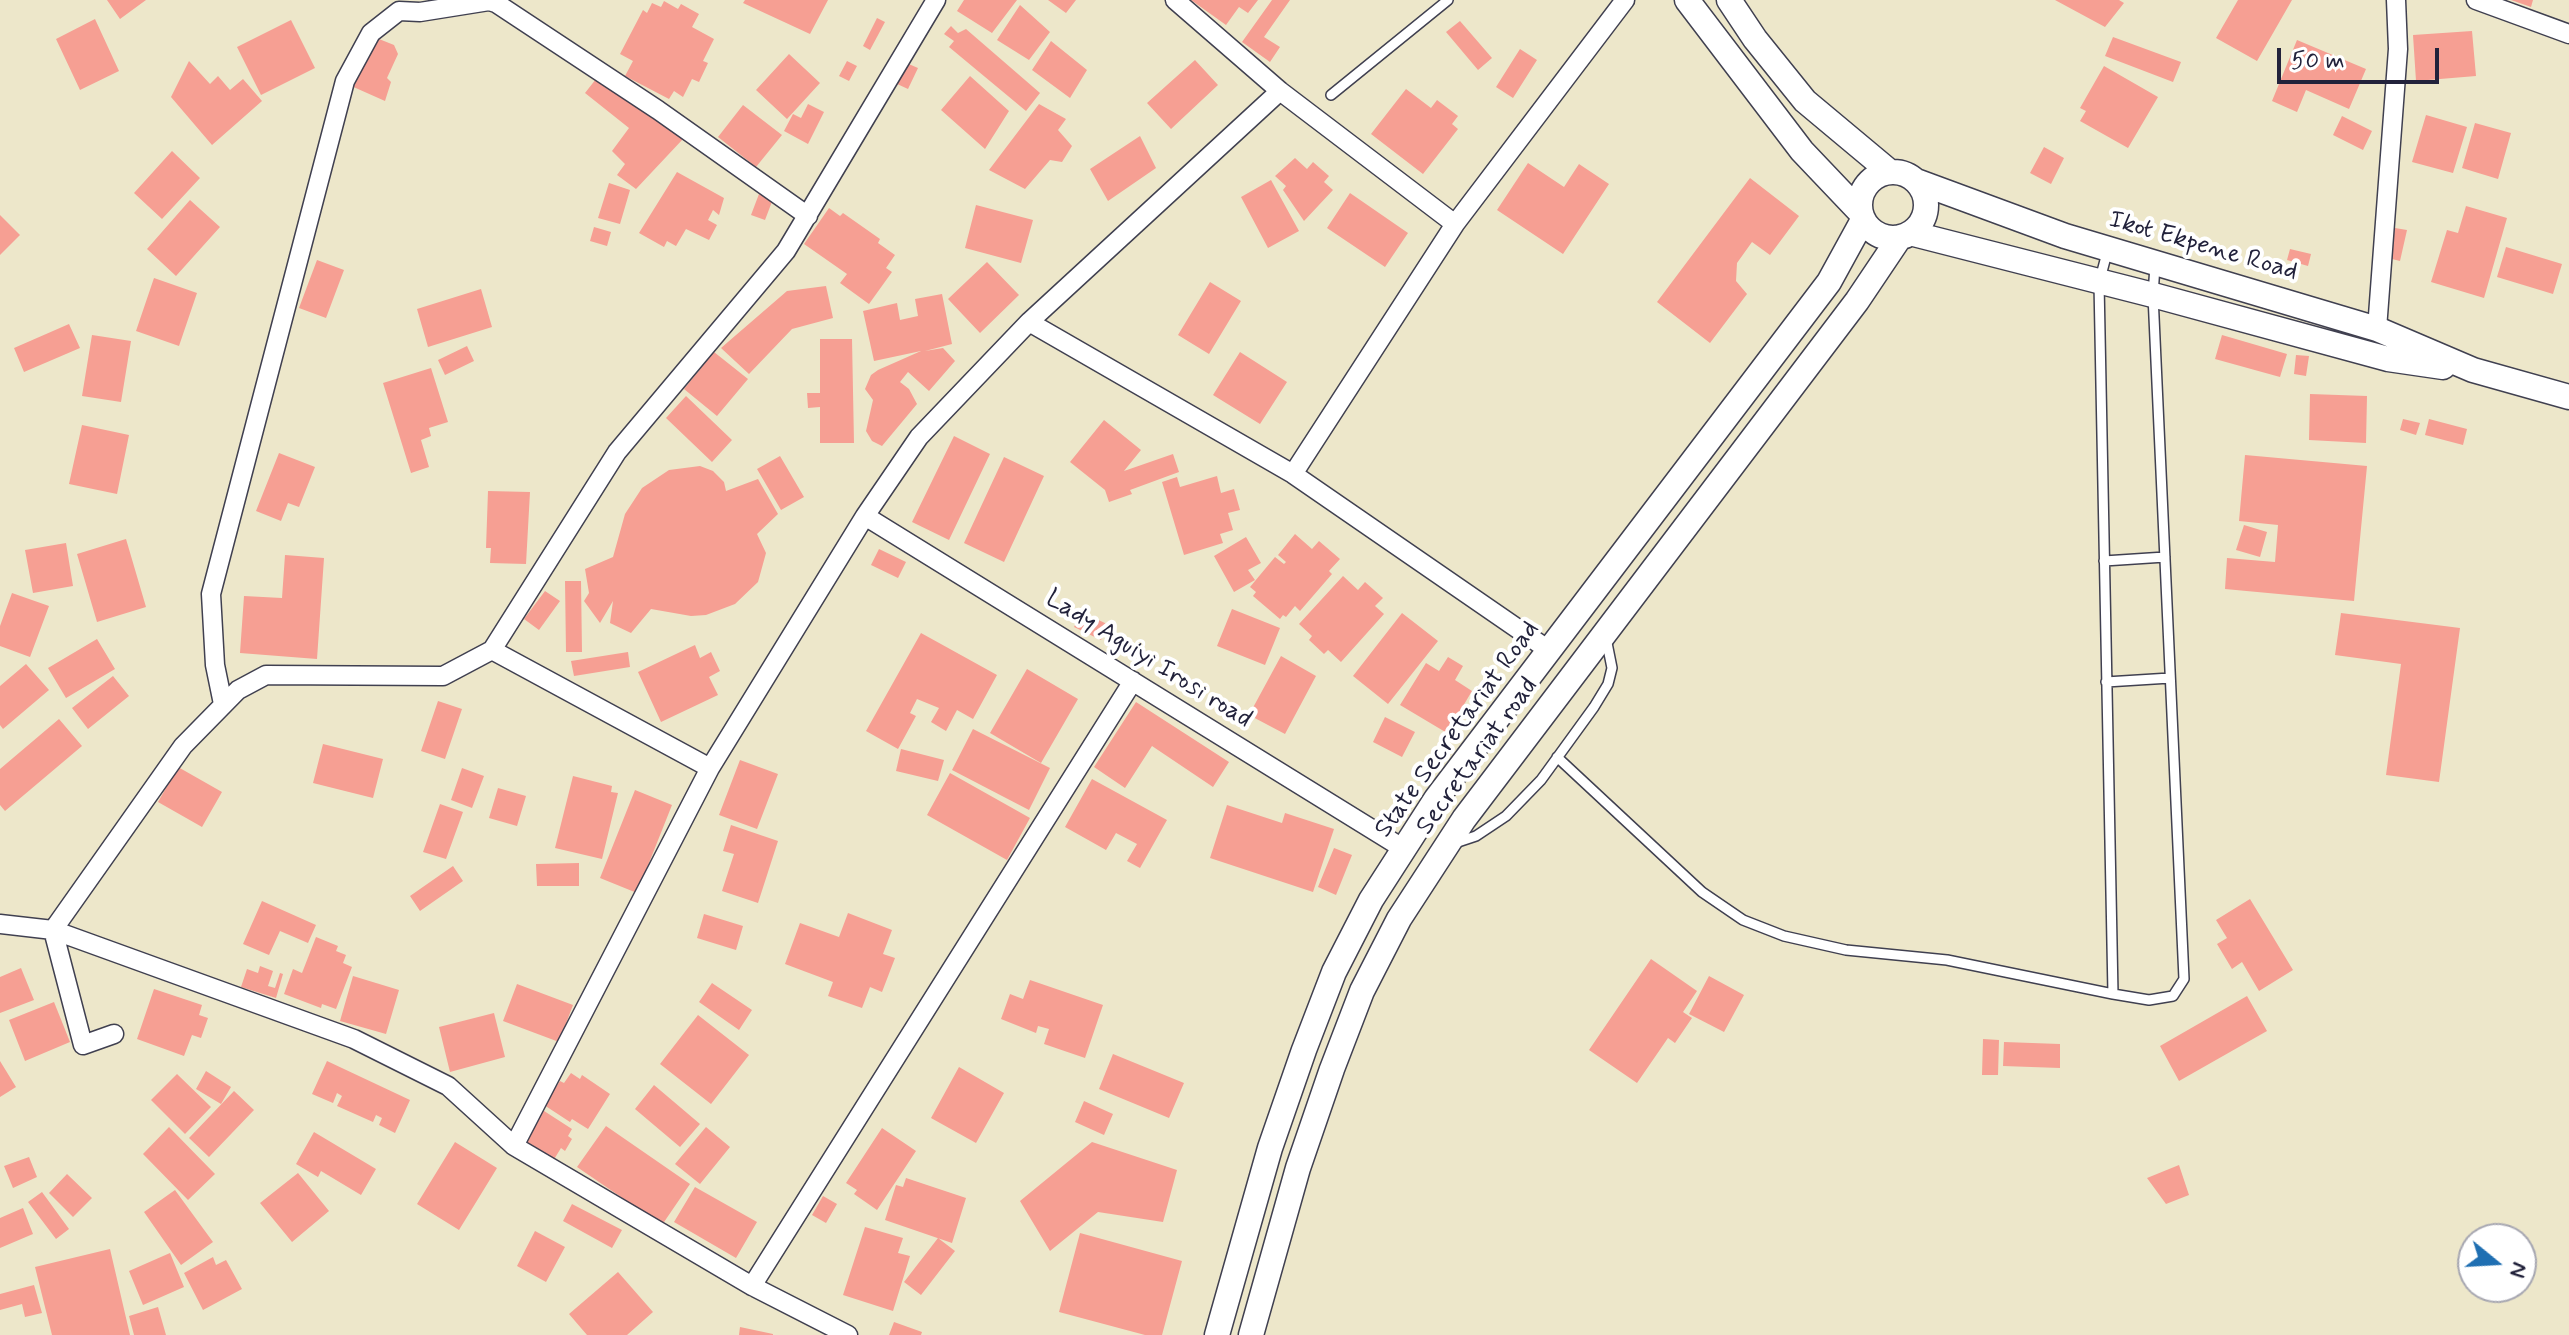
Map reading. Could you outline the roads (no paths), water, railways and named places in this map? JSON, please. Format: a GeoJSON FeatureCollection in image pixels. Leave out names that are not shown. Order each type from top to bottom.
{"type":"FeatureCollection","features":[{"type":"Feature","properties":{"kind":"street"},"geometry":{"type":"LineString","coordinates":[[114,1034],[83,1045],[53,930],[183,746],[238,690],[266,675],[443,676],[492,650],[617,452],[786,251],[936,0]]}},
{"type":"Feature","properties":{"kind":"street"},"geometry":{"type":"LineString","coordinates":[[1175,0],[1280,91],[1455,224]]}},
{"type":"Feature","properties":{"kind":"street"},"geometry":{"type":"LineString","coordinates":[[1293,474],[1455,224],[1625,0]]}},
{"type":"Feature","properties":{"kind":"street"},"geometry":{"type":"LineString","coordinates":[[1687,0],[1802,151],[1873,232],[1886,238],[1905,235],[2153,295],[2388,359],[2473,370],[2569,397]]}},
{"type":"Feature","properties":{"kind":"street"},"geometry":{"type":"LineString","coordinates":[[1729,0],[1755,39],[1805,101],[1890,172]]}},
{"type":"Feature","properties":{"kind":"street"},"geometry":{"type":"LineString","coordinates":[[2377,329],[2398,49],[2396,0]]}},
{"type":"Feature","properties":{"kind":"street"},"geometry":{"type":"LineString","coordinates":[[2476,0],[2569,34]]}},
{"type":"Feature","properties":{"kind":"street"},"geometry":{"type":"LineString","coordinates":[[223,704],[215,665],[211,594],[345,81],[371,33],[396,5],[420,12],[489,1],[496,3],[658,110],[808,216]]}},
{"type":"Feature","properties":{"kind":"street"},"geometry":{"type":"LineString","coordinates":[[514,1146],[710,768],[865,516],[919,437],[1029,322],[1280,91]]}},
{"type":"Feature","properties":{"kind":"street"},"geometry":{"type":"LineString","coordinates":[[1862,216],[1860,198],[1866,185],[1877,176],[1890,172],[1904,174],[1916,181],[1923,191],[1925,215],[1905,235]]}},
{"type":"Feature","properties":{"kind":"street","name":"Ikot Ekpene Road"},"geometry":{"type":"LineString","coordinates":[[1916,181],[2065,236],[2377,329],[2473,370]]}},
{"type":"Feature","properties":{"kind":"street","name":"State Secretariat Road"},"geometry":{"type":"LineString","coordinates":[[1217,1335],[1270,1148],[1304,1050],[1334,972],[1371,900],[1436,799],[1829,282],[1862,216]]}},
{"type":"Feature","properties":{"kind":"street","name":"Secretariat road"},"geometry":{"type":"LineString","coordinates":[[1251,1335],[1298,1168],[1332,1069],[1362,991],[1399,919],[1464,819],[1905,235]]}},
{"type":"Feature","properties":{"kind":"street"},"geometry":{"type":"LineString","coordinates":[[1029,322],[1293,474],[1550,651]]}},
{"type":"Feature","properties":{"kind":"street","name":"Lady Aguiyi Irosi road"},"geometry":{"type":"LineString","coordinates":[[865,516],[1404,849]]}},
{"type":"Feature","properties":{"kind":"street"},"geometry":{"type":"LineString","coordinates":[[492,650],[710,768]]}},
{"type":"Feature","properties":{"kind":"street"},"geometry":{"type":"LineString","coordinates":[[752,1286],[1133,681]]}},
{"type":"Feature","properties":{"kind":"street"},"geometry":{"type":"LineString","coordinates":[[0,924],[53,930],[354,1039],[448,1086],[514,1146],[752,1286],[848,1335]]}},
{"type":"Feature","properties":{"kind":"lane"},"geometry":{"type":"LineString","coordinates":[[1331,95],[1448,0]]}},
{"type":"Feature","properties":{"kind":"lane"},"geometry":{"type":"LineString","coordinates":[[2108,249],[2099,283],[2113,994]]}},
{"type":"Feature","properties":{"kind":"lane"},"geometry":{"type":"LineString","coordinates":[[1557,757],[1702,892],[1743,920],[1784,936],[1846,950],[1947,960],[2149,1000],[2173,996],[2184,979],[2153,295],[2156,263]]}},
{"type":"Feature","properties":{"kind":"lane"},"geometry":{"type":"LineString","coordinates":[[2104,561],[2165,557]]}},
{"type":"Feature","properties":{"kind":"lane"},"geometry":{"type":"LineString","coordinates":[[1445,847],[1476,836],[1506,816],[1541,780],[1608,684],[1612,668],[1605,634]]}},
{"type":"Feature","properties":{"kind":"lane"},"geometry":{"type":"LineString","coordinates":[[2106,682],[2170,678]]}}]}
